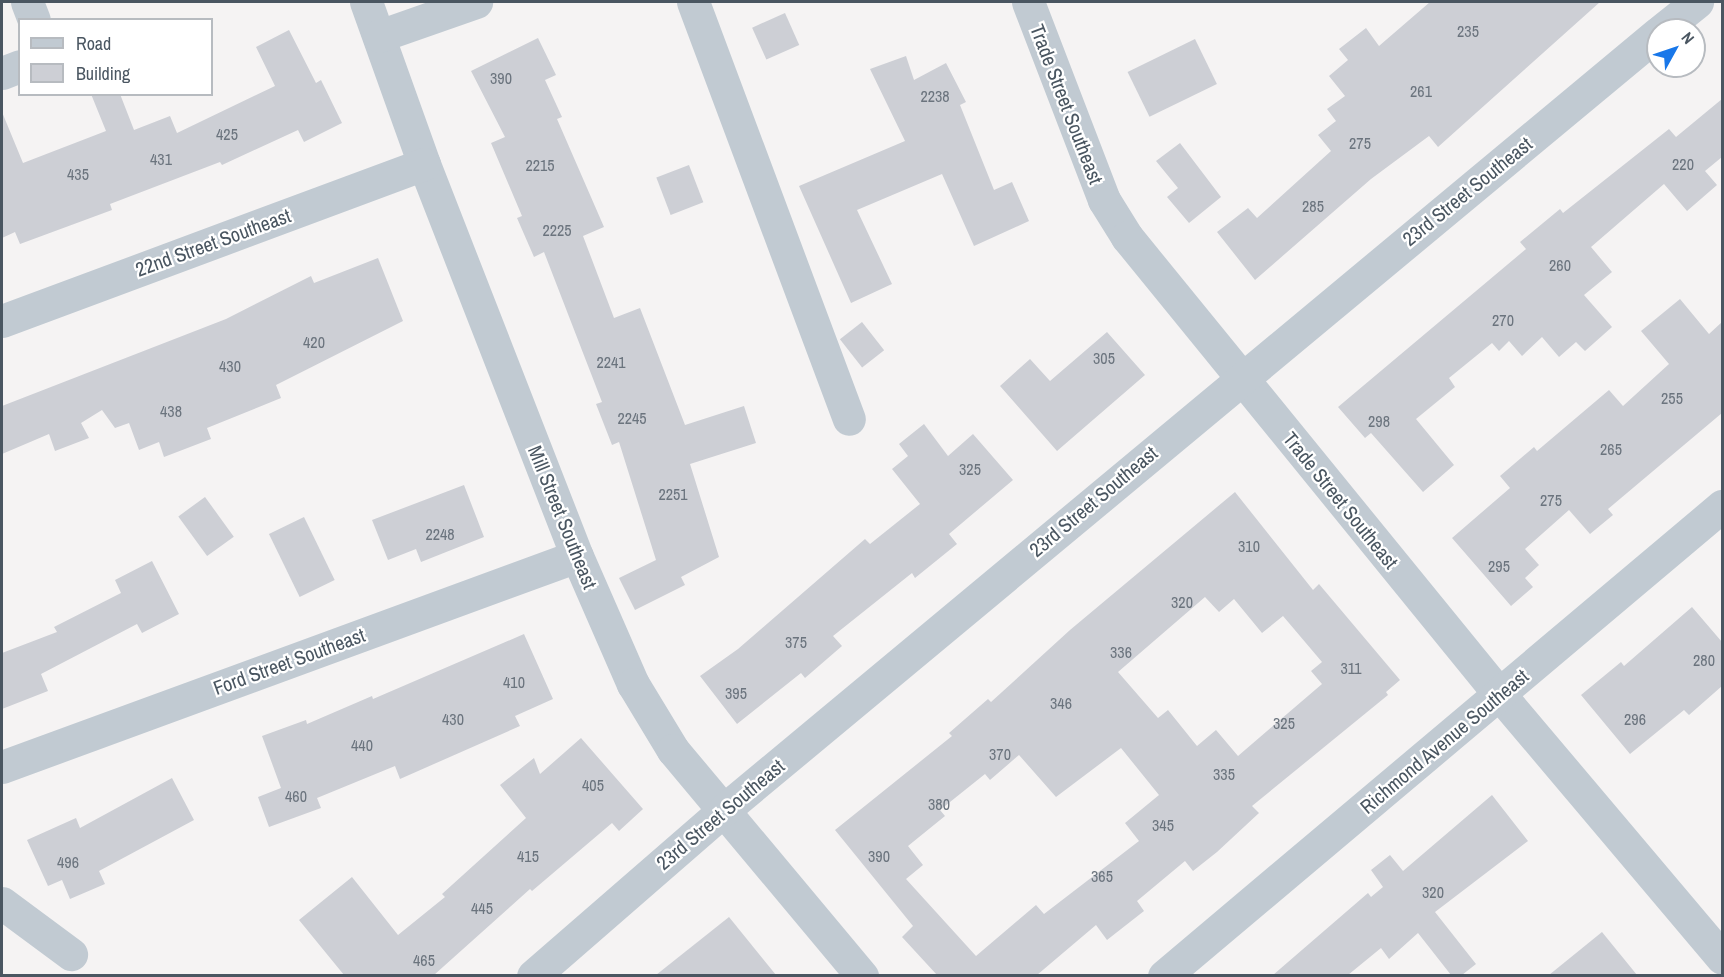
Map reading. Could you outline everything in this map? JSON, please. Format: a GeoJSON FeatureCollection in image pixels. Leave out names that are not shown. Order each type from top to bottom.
{"type":"FeatureCollection","features":[{"type":"Feature","properties":{"kind":"street"},"geometry":{"type":"LineString","coordinates":[[27,2],[33,18]]}},
{"type":"Feature","properties":{"kind":"street","name":"Mill Street Southeast"},"geometry":{"type":"LineString","coordinates":[[366,2],[424,164],[577,556],[633,684],[673,750],[862,975]]}},
{"type":"Feature","properties":{"kind":"street"},"geometry":{"type":"LineString","coordinates":[[379,36],[476,2]]}},
{"type":"Feature","properties":{"kind":"street"},"geometry":{"type":"LineString","coordinates":[[693,2],[849,419]]}},
{"type":"Feature","properties":{"kind":"street","name":"Trade Street Southeast"},"geometry":{"type":"LineString","coordinates":[[1029,2],[1104,201],[1127,237],[1500,695],[1722,958]]}},
{"type":"Feature","properties":{"kind":"street"},"geometry":{"type":"LineString","coordinates":[[1677,18],[1696,2]]}},
{"type":"Feature","properties":{"kind":"street","name":"23rd Street Southeast"},"geometry":{"type":"LineString","coordinates":[[533,975],[724,809],[1241,377],[1646,43]]}},
{"type":"Feature","properties":{"kind":"street"},"geometry":{"type":"LineString","coordinates":[[2,73],[18,67]]}},
{"type":"Feature","properties":{"kind":"street","name":"22nd Street Southeast"},"geometry":{"type":"LineString","coordinates":[[2,321],[424,164]]}},
{"type":"Feature","properties":{"kind":"street","name":"Richmond Avenue Southeast"},"geometry":{"type":"LineString","coordinates":[[1164,975],[1500,695],[1722,506]]}},
{"type":"Feature","properties":{"kind":"street","name":"Ford Street Southeast"},"geometry":{"type":"LineString","coordinates":[[2,767],[577,556]]}},
{"type":"Feature","properties":{"kind":"street"},"geometry":{"type":"LineString","coordinates":[[2,903],[71,954]]}},
{"type":"Feature","properties":{"kind":"building"},"geometry":{"type":"Polygon","coordinates":[[[1430,2],[1600,2],[1438,147],[1429,136],[1371,179],[1255,280],[1217,232],[1248,208],[1257,218],[1331,151],[1318,135],[1336,121],[1327,109],[1345,96],[1329,76],[1348,60],[1339,49],[1366,28],[1379,46],[1430,2]]]}},
{"type":"Feature","properties":{"kind":"building"},"geometry":{"type":"Polygon","coordinates":[[[785,13],[799,45],[766,60],[752,28],[785,13]]]}},
{"type":"Feature","properties":{"kind":"building"},"geometry":{"type":"Polygon","coordinates":[[[289,30],[316,83],[321,80],[342,123],[304,142],[298,130],[222,165],[220,162],[110,204],[112,210],[20,244],[15,232],[2,238],[2,112],[23,163],[106,131],[92,96],[121,96],[134,130],[170,116],[177,133],[275,86],[256,47],[289,30]]]}},
{"type":"Feature","properties":{"kind":"building"},"geometry":{"type":"Polygon","coordinates":[[[538,38],[556,75],[545,80],[562,117],[557,119],[604,227],[583,236],[614,318],[640,308],[685,425],[744,406],[756,443],[690,464],[719,557],[681,577],[685,585],[635,610],[619,578],[656,560],[619,442],[612,445],[596,404],[602,402],[544,252],[534,257],[517,218],[522,216],[491,143],[505,137],[471,71],[538,38]]]}},
{"type":"Feature","properties":{"kind":"building"},"geometry":{"type":"Polygon","coordinates":[[[1195,39],[1217,84],[1150,117],[1128,72],[1195,39]]]}},
{"type":"Feature","properties":{"kind":"building"},"geometry":{"type":"Polygon","coordinates":[[[906,56],[914,80],[946,63],[966,102],[960,105],[994,190],[1012,182],[1029,221],[974,246],[942,174],[857,210],[892,284],[851,303],[799,186],[905,141],[870,69],[906,56]]]}},
{"type":"Feature","properties":{"kind":"building"},"geometry":{"type":"Polygon","coordinates":[[[1722,99],[1722,157],[1705,171],[1717,185],[1687,211],[1664,184],[1591,247],[1612,272],[1584,295],[1612,327],[1585,351],[1576,342],[1559,357],[1542,337],[1522,356],[1509,341],[1499,351],[1492,343],[1449,378],[1455,387],[1416,419],[1454,465],[1423,492],[1371,433],[1365,438],[1338,407],[1526,249],[1520,242],[1560,209],[1563,213],[1669,129],[1676,137],[1722,99]]]}},
{"type":"Feature","properties":{"kind":"building"},"geometry":{"type":"Polygon","coordinates":[[[1180,143],[1221,197],[1189,223],[1167,197],[1178,188],[1156,161],[1180,143]]]}},
{"type":"Feature","properties":{"kind":"building"},"geometry":{"type":"Polygon","coordinates":[[[689,165],[703,202],[671,215],[656,178],[689,165]]]}},
{"type":"Feature","properties":{"kind":"building"},"geometry":{"type":"Polygon","coordinates":[[[378,258],[403,321],[276,385],[281,398],[207,428],[211,439],[164,457],[159,442],[139,450],[129,423],[115,428],[102,410],[81,423],[89,438],[55,451],[49,434],[2,454],[2,406],[226,319],[311,276],[314,283],[378,258]]]}},
{"type":"Feature","properties":{"kind":"building"},"geometry":{"type":"Polygon","coordinates":[[[1680,299],[1709,334],[1722,322],[1722,413],[1608,509],[1613,515],[1590,534],[1569,510],[1525,549],[1539,565],[1525,578],[1533,587],[1511,606],[1452,538],[1510,488],[1500,476],[1534,447],[1537,451],[1609,390],[1623,406],[1669,364],[1641,331],[1680,299]]]}},
{"type":"Feature","properties":{"kind":"building"},"geometry":{"type":"Polygon","coordinates":[[[862,322],[884,350],[862,368],[840,339],[862,322]]]}},
{"type":"Feature","properties":{"kind":"building"},"geometry":{"type":"Polygon","coordinates":[[[1107,332],[1145,375],[1057,451],[1000,386],[1030,359],[1050,381],[1107,332]]]}},
{"type":"Feature","properties":{"kind":"building"},"geometry":{"type":"Polygon","coordinates":[[[924,424],[948,456],[973,434],[1013,480],[949,534],[957,544],[915,578],[912,573],[833,636],[842,646],[805,678],[801,673],[737,724],[700,676],[738,649],[865,539],[870,544],[920,504],[892,469],[908,456],[899,444],[924,424]]]}},
{"type":"Feature","properties":{"kind":"building"},"geometry":{"type":"Polygon","coordinates":[[[464,485],[484,537],[421,562],[416,549],[388,560],[372,520],[464,485]]]}},
{"type":"Feature","properties":{"kind":"building"},"geometry":{"type":"Polygon","coordinates":[[[1235,492],[1313,590],[1319,584],[1400,680],[1386,692],[1388,695],[1252,806],[1259,813],[1217,852],[1193,871],[1185,861],[1137,901],[1144,911],[1107,940],[1096,925],[1037,975],[937,975],[902,937],[913,926],[835,830],[952,736],[949,733],[988,699],[991,702],[1070,630],[1235,492]],[[1205,597],[1118,672],[1158,718],[1168,710],[1197,746],[1216,730],[1238,756],[1322,684],[1311,671],[1322,662],[1283,616],[1262,633],[1234,599],[1219,612],[1205,597]],[[1121,748],[1056,797],[1019,755],[990,780],[985,774],[940,810],[945,816],[908,846],[923,865],[906,879],[976,956],[1036,905],[1044,914],[1139,841],[1125,823],[1159,795],[1121,748]]]}},
{"type":"Feature","properties":{"kind":"building"},"geometry":{"type":"Polygon","coordinates":[[[205,497],[234,537],[207,556],[178,516],[205,497]]]}},
{"type":"Feature","properties":{"kind":"building"},"geometry":{"type":"Polygon","coordinates":[[[304,517],[335,580],[300,597],[269,534],[304,517]]]}},
{"type":"Feature","properties":{"kind":"building"},"geometry":{"type":"Polygon","coordinates":[[[152,561],[179,614],[142,633],[137,624],[41,674],[48,691],[2,709],[2,653],[57,632],[54,627],[121,593],[115,580],[152,561]]]}},
{"type":"Feature","properties":{"kind":"building"},"geometry":{"type":"Polygon","coordinates":[[[1692,607],[1722,642],[1722,686],[1689,715],[1684,710],[1630,754],[1581,695],[1621,662],[1624,666],[1692,607]]]}},
{"type":"Feature","properties":{"kind":"building"},"geometry":{"type":"Polygon","coordinates":[[[524,634],[553,699],[515,716],[520,726],[400,779],[395,766],[317,798],[321,808],[269,827],[258,797],[281,788],[262,736],[306,720],[307,724],[372,696],[373,699],[524,634]]]}},
{"type":"Feature","properties":{"kind":"building"},"geometry":{"type":"Polygon","coordinates":[[[581,738],[643,809],[619,831],[612,823],[532,891],[530,889],[434,975],[344,975],[299,920],[352,877],[398,935],[445,897],[442,894],[526,818],[500,785],[534,758],[540,774],[581,738]]]}},
{"type":"Feature","properties":{"kind":"building"},"geometry":{"type":"Polygon","coordinates":[[[172,778],[194,820],[99,871],[105,884],[70,899],[62,880],[48,886],[27,840],[76,818],[80,828],[172,778]]]}},
{"type":"Feature","properties":{"kind":"building"},"geometry":{"type":"Polygon","coordinates":[[[1492,795],[1528,841],[1435,912],[1476,964],[1462,975],[1451,975],[1418,933],[1389,959],[1381,948],[1348,975],[1273,975],[1368,893],[1371,897],[1383,887],[1371,870],[1390,855],[1403,871],[1492,795]]]}},
{"type":"Feature","properties":{"kind":"building"},"geometry":{"type":"Polygon","coordinates":[[[729,917],[776,975],[656,975],[729,917]]]}},
{"type":"Feature","properties":{"kind":"building"},"geometry":{"type":"Polygon","coordinates":[[[1602,932],[1637,975],[1549,975],[1602,932]]]}}]}
